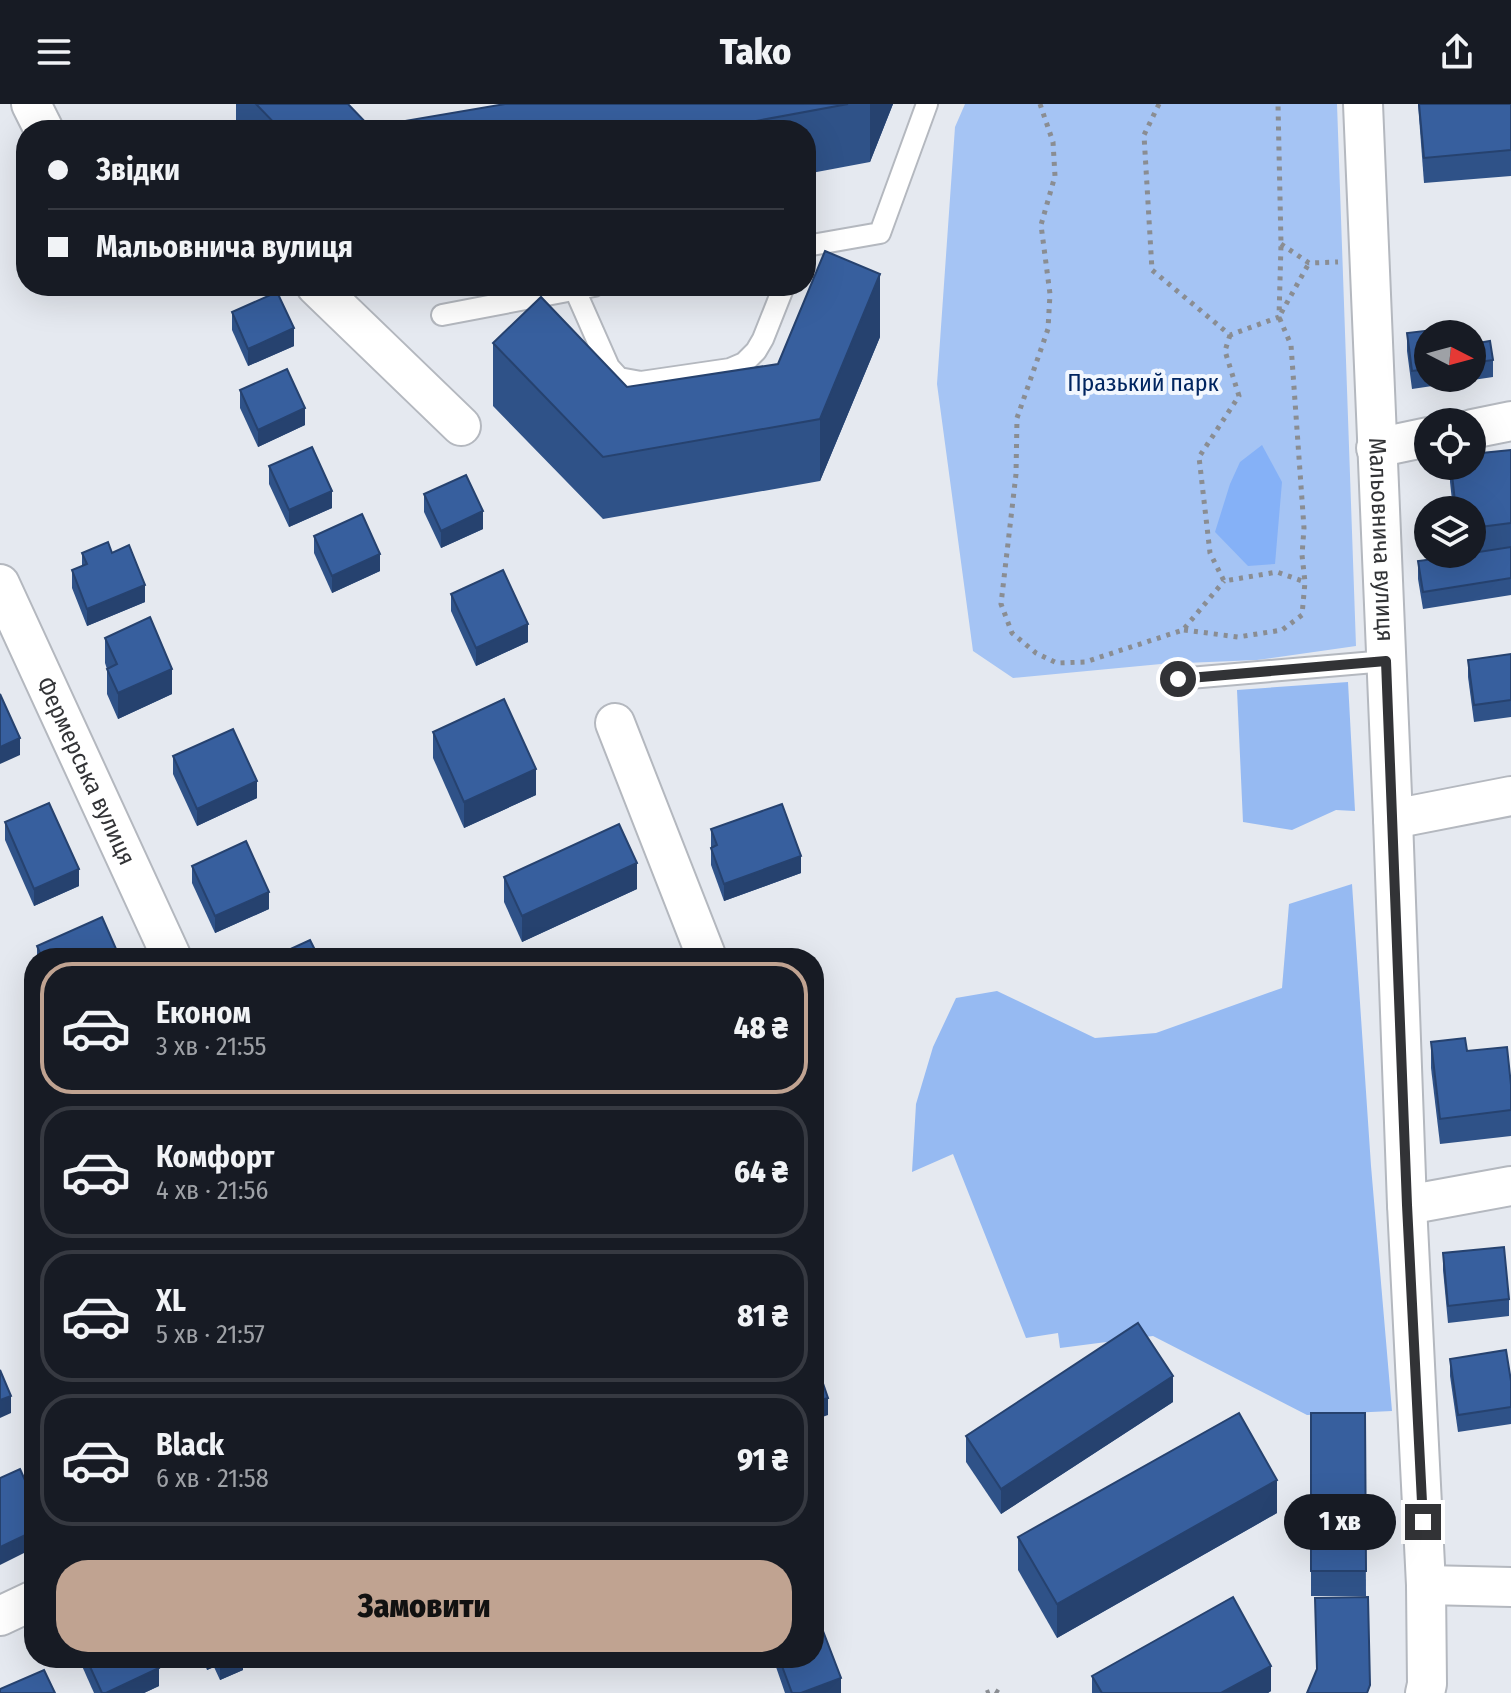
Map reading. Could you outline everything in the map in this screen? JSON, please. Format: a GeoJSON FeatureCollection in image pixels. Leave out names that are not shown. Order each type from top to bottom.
{"type":"FeatureCollection","features":[{"type":"Feature","properties":{"kind":"street","name":"Мальовнича вулиця"},"geometry":{"type":"LineString","coordinates":[[1363,104],[1407,1205],[1426,1585],[1425,1693]]}},
{"type":"Feature","properties":{"kind":"street"},"geometry":{"type":"LineString","coordinates":[[326,296],[461,426]]}},
{"type":"Feature","properties":{"kind":"street"},"geometry":{"type":"LineString","coordinates":[[1486,426],[1511,421]]}},
{"type":"Feature","properties":{"kind":"street"},"geometry":{"type":"LineString","coordinates":[[1376,448],[1414,440]]}},
{"type":"Feature","properties":{"kind":"street","name":"Фермерська вулиця"},"geometry":{"type":"LineString","coordinates":[[0,584],[167,948]]}},
{"type":"Feature","properties":{"kind":"street"},"geometry":{"type":"LineString","coordinates":[[615,723],[703,948]]}},
{"type":"Feature","properties":{"kind":"street"},"geometry":{"type":"LineString","coordinates":[[1393,819],[1511,796]]}},
{"type":"Feature","properties":{"kind":"street"},"geometry":{"type":"LineString","coordinates":[[1407,1205],[1511,1186]]}},
{"type":"Feature","properties":{"kind":"street"},"geometry":{"type":"LineString","coordinates":[[1426,1585],[1511,1587]]}},
{"type":"Feature","properties":{"kind":"street"},"geometry":{"type":"LineString","coordinates":[[0,1616],[24,1605]]}},
{"type":"Feature","properties":{"kind":"lane"},"geometry":{"type":"LineString","coordinates":[[816,244],[880,233],[927,104]]}},
{"type":"Feature","properties":{"kind":"lane"},"geometry":{"type":"LineString","coordinates":[[442,315],[542,296]]}},
{"type":"Feature","properties":{"kind":"lane"},"geometry":{"type":"LineString","coordinates":[[587,296],[609,367],[619,378],[641,382],[730,369],[744,363],[763,339],[780,296]]}},
{"type":"Feature","properties":{"kind":"lane"},"geometry":{"type":"LineString","coordinates":[[1178,679],[1386,661]]}},
{"type":"Feature","properties":{"kind":"path"},"geometry":{"type":"LineString","coordinates":[[1040,104],[1053,142],[1055,176],[1041,225],[1050,294],[1048,329],[1017,418],[1016,474],[1001,604],[1012,633],[1036,653],[1057,663],[1085,662],[1183,630],[1238,637],[1282,630],[1302,615],[1304,528],[1291,345],[1279,317],[1278,104]]}},
{"type":"Feature","properties":{"kind":"path"},"geometry":{"type":"LineString","coordinates":[[1159,104],[1144,135],[1152,270],[1230,335]]}},
{"type":"Feature","properties":{"kind":"path"},"geometry":{"type":"LineString","coordinates":[[1281,244],[1309,263],[1370,260]]}},
{"type":"Feature","properties":{"kind":"path"},"geometry":{"type":"LineString","coordinates":[[1230,335],[1279,317],[1309,263]]}},
{"type":"Feature","properties":{"kind":"path"},"geometry":{"type":"LineString","coordinates":[[1224,581],[1210,553],[1199,457],[1239,396],[1225,351],[1230,335]]}},
{"type":"Feature","properties":{"kind":"path"},"geometry":{"type":"LineString","coordinates":[[1183,630],[1224,581],[1277,572],[1305,582]]}},
{"type":"Feature","properties":{"kind":"path"},"geometry":{"type":"LineString","coordinates":[[986,1693],[994,1690],[999,1693]]}},
{"type":"Feature","properties":{"kind":"green space","name":"Празький парк"},"geometry":{"type":"Polygon","coordinates":[[[965,104],[1337,104],[1356,646],[1257,660],[1161,664],[1013,678],[973,651],[937,384],[955,127],[965,104]]]}},
{"type":"Feature","properties":{"kind":"shaded area"},"geometry":{"type":"Polygon","coordinates":[[[1262,445],[1282,482],[1275,564],[1248,566],[1215,532],[1240,462],[1262,445]]]}},
{"type":"Feature","properties":{"kind":"shaded area"},"geometry":{"type":"Polygon","coordinates":[[[1348,682],[1355,811],[1336,810],[1292,830],[1243,822],[1237,690],[1348,682]]]}},
{"type":"Feature","properties":{"kind":"shaded area"},"geometry":{"type":"Polygon","coordinates":[[[1352,884],[1392,1411],[1307,1415],[1153,1336],[1060,1348],[1058,1333],[1026,1338],[953,1154],[912,1172],[916,1104],[933,1047],[956,998],[997,991],[1095,1038],[1156,1033],[1282,988],[1289,904],[1352,884]]]}},
{"type":"Feature","properties":{"kind":"building"},"geometry":{"type":"Polygon","coordinates":[[[256,104],[348,104],[363,120],[271,120],[256,104]]]}},
{"type":"Feature","properties":{"kind":"building"},"geometry":{"type":"Polygon","coordinates":[[[505,104],[848,104],[761,120],[411,120],[505,104]]]}},
{"type":"Feature","properties":{"kind":"building"},"geometry":{"type":"Polygon","coordinates":[[[1419,104],[1511,104],[1511,150],[1424,158],[1419,104]]]}},
{"type":"Feature","properties":{"kind":"building"},"geometry":{"type":"Polygon","coordinates":[[[825,251],[880,274],[820,419],[603,457],[493,343],[541,297],[627,387],[778,364],[806,296],[816,296],[816,273],[825,251]]]}},
{"type":"Feature","properties":{"kind":"building"},"geometry":{"type":"Polygon","coordinates":[[[268,296],[279,296],[294,328],[248,349],[232,312],[268,296]]]}},
{"type":"Feature","properties":{"kind":"building"},"geometry":{"type":"Polygon","coordinates":[[[1414,332],[1414,371],[1412,371],[1407,333],[1414,332]]]}},
{"type":"Feature","properties":{"kind":"building"},"geometry":{"type":"Polygon","coordinates":[[[1490,341],[1493,360],[1486,361],[1486,342],[1490,341]]]}},
{"type":"Feature","properties":{"kind":"building"},"geometry":{"type":"Polygon","coordinates":[[[287,369],[305,408],[258,430],[240,390],[287,369]]]}},
{"type":"Feature","properties":{"kind":"building"},"geometry":{"type":"Polygon","coordinates":[[[312,447],[332,491],[289,510],[269,466],[312,447]]]}},
{"type":"Feature","properties":{"kind":"building"},"geometry":{"type":"Polygon","coordinates":[[[1511,450],[1511,523],[1486,526],[1486,496],[1454,496],[1453,480],[1486,480],[1486,453],[1511,450]]]}},
{"type":"Feature","properties":{"kind":"building"},"geometry":{"type":"Polygon","coordinates":[[[466,475],[483,511],[441,531],[424,494],[466,475]]]}},
{"type":"Feature","properties":{"kind":"building"},"geometry":{"type":"Polygon","coordinates":[[[362,514],[380,554],[332,576],[314,536],[362,514]]]}},
{"type":"Feature","properties":{"kind":"building"},"geometry":{"type":"Polygon","coordinates":[[[108,542],[112,553],[129,545],[145,585],[87,609],[72,570],[87,564],[82,553],[108,542]]]}},
{"type":"Feature","properties":{"kind":"building"},"geometry":{"type":"Polygon","coordinates":[[[1511,547],[1511,578],[1423,592],[1419,568],[1486,568],[1486,551],[1511,547]]]}},
{"type":"Feature","properties":{"kind":"building"},"geometry":{"type":"Polygon","coordinates":[[[503,570],[528,624],[476,648],[451,594],[503,570]]]}},
{"type":"Feature","properties":{"kind":"building"},"geometry":{"type":"Polygon","coordinates":[[[150,617],[172,669],[118,693],[107,669],[117,664],[105,638],[150,617]]]}},
{"type":"Feature","properties":{"kind":"building"},"geometry":{"type":"Polygon","coordinates":[[[1511,654],[1511,700],[1474,705],[1468,660],[1511,654]]]}},
{"type":"Feature","properties":{"kind":"building"},"geometry":{"type":"Polygon","coordinates":[[[0,694],[20,738],[0,747],[0,694]]]}},
{"type":"Feature","properties":{"kind":"building"},"geometry":{"type":"Polygon","coordinates":[[[504,699],[536,769],[464,802],[433,732],[504,699]]]}},
{"type":"Feature","properties":{"kind":"building"},"geometry":{"type":"Polygon","coordinates":[[[233,729],[257,781],[197,809],[173,756],[233,729]]]}},
{"type":"Feature","properties":{"kind":"building"},"geometry":{"type":"Polygon","coordinates":[[[49,803],[79,869],[34,889],[5,822],[49,803]]]}},
{"type":"Feature","properties":{"kind":"building"},"geometry":{"type":"Polygon","coordinates":[[[782,804],[801,856],[724,884],[711,848],[717,845],[711,829],[782,804]]]}},
{"type":"Feature","properties":{"kind":"building"},"geometry":{"type":"Polygon","coordinates":[[[619,824],[637,863],[522,916],[504,877],[619,824]]]}},
{"type":"Feature","properties":{"kind":"building"},"geometry":{"type":"Polygon","coordinates":[[[246,841],[269,892],[215,916],[192,866],[246,841]]]}},
{"type":"Feature","properties":{"kind":"building"},"geometry":{"type":"Polygon","coordinates":[[[102,917],[116,948],[38,948],[102,917]]]}},
{"type":"Feature","properties":{"kind":"building"},"geometry":{"type":"Polygon","coordinates":[[[310,940],[314,948],[293,948],[310,940]]]}},
{"type":"Feature","properties":{"kind":"building"},"geometry":{"type":"Polygon","coordinates":[[[1465,1038],[1467,1051],[1507,1047],[1511,1110],[1440,1119],[1431,1042],[1465,1038]]]}},
{"type":"Feature","properties":{"kind":"building"},"geometry":{"type":"Polygon","coordinates":[[[1504,1247],[1509,1299],[1448,1306],[1443,1253],[1504,1247]]]}},
{"type":"Feature","properties":{"kind":"building"},"geometry":{"type":"Polygon","coordinates":[[[1138,1323],[1173,1376],[1001,1489],[966,1436],[1138,1323]]]}},
{"type":"Feature","properties":{"kind":"building"},"geometry":{"type":"Polygon","coordinates":[[[1506,1350],[1511,1407],[1458,1415],[1450,1359],[1506,1350]]]}},
{"type":"Feature","properties":{"kind":"building"},"geometry":{"type":"Polygon","coordinates":[[[0,1370],[11,1396],[0,1400],[0,1370]]]}},
{"type":"Feature","properties":{"kind":"building"},"geometry":{"type":"Polygon","coordinates":[[[1239,1413],[1277,1480],[1057,1604],[1018,1537],[1239,1413]]]}},
{"type":"Feature","properties":{"kind":"building"},"geometry":{"type":"Polygon","coordinates":[[[1311,1413],[1365,1413],[1366,1571],[1311,1571],[1311,1413]]]}},
{"type":"Feature","properties":{"kind":"building"},"geometry":{"type":"Polygon","coordinates":[[[20,1469],[24,1478],[24,1536],[0,1547],[0,1478],[20,1469]]]}},
{"type":"Feature","properties":{"kind":"building"},"geometry":{"type":"Polygon","coordinates":[[[1233,1597],[1271,1666],[1221,1693],[1102,1693],[1092,1676],[1233,1597]]]}},
{"type":"Feature","properties":{"kind":"building"},"geometry":{"type":"Polygon","coordinates":[[[1368,1597],[1370,1685],[1367,1693],[1307,1693],[1317,1669],[1315,1598],[1368,1597]]]}},
{"type":"Feature","properties":{"kind":"building"},"geometry":{"type":"Polygon","coordinates":[[[824,1634],[841,1678],[801,1693],[792,1693],[783,1668],[824,1668],[824,1634]]]}},
{"type":"Feature","properties":{"kind":"building"},"geometry":{"type":"Polygon","coordinates":[[[91,1668],[159,1668],[106,1693],[102,1693],[91,1668]]]}},
{"type":"Feature","properties":{"kind":"building"},"geometry":{"type":"Polygon","coordinates":[[[44,1670],[55,1693],[0,1693],[0,1689],[44,1670]]]}},
{"type":"Feature","properties":{"kind":"route"},"geometry":{"type":"LineString","coordinates":[[1178,679],[1386,661],[1423,1522]]}}]}
